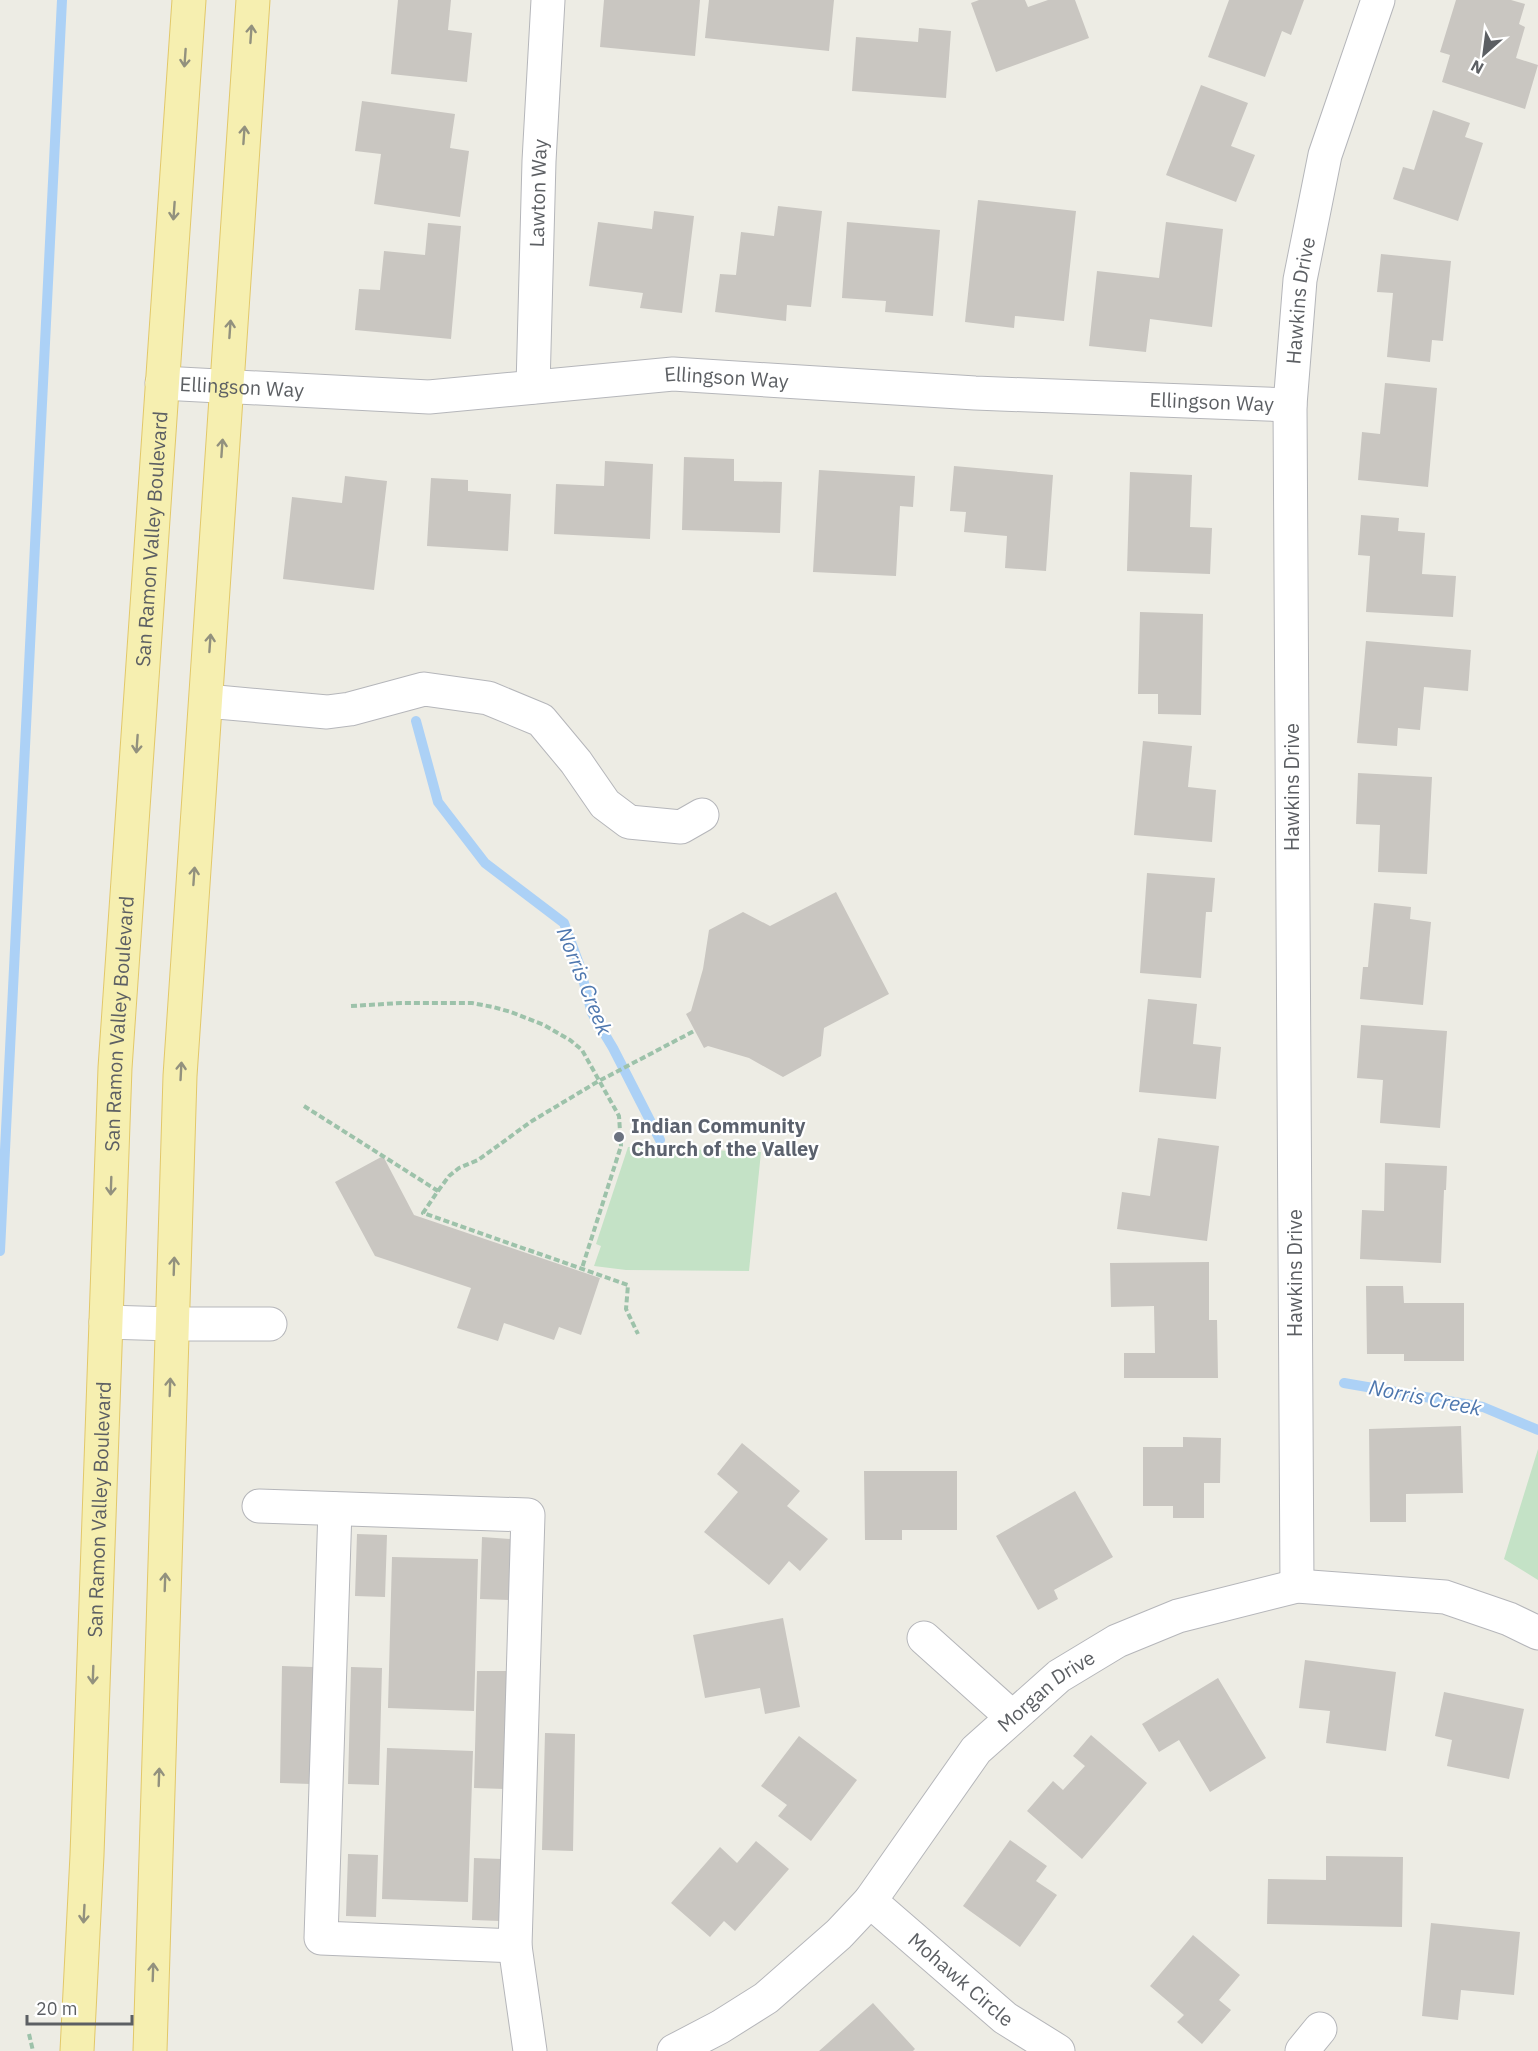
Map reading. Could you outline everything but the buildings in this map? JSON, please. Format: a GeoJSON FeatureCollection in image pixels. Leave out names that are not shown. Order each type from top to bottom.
{"type":"FeatureCollection","features":[{"type":"Feature","properties":{"kind":"main road","name":"San Ramon Valley Boulevard"},"geometry":{"type":"LineString","coordinates":[[77,2051],[87,1855],[119,1002],[189,0]]}},
{"type":"Feature","properties":{"kind":"main road"},"geometry":{"type":"LineString","coordinates":[[150,2051],[180,1076],[253,0]]}},
{"type":"Feature","properties":{"kind":"street","name":"Lawton Way"},"geometry":{"type":"LineString","coordinates":[[533,387],[539,160],[548,0]]}},
{"type":"Feature","properties":{"kind":"street","name":"Hawkins Drive"},"geometry":{"type":"LineString","coordinates":[[1297,1586],[1290,405],[1300,280],[1325,155],[1378,0]]}},
{"type":"Feature","properties":{"kind":"street","name":"Ellingson Way"},"geometry":{"type":"LineString","coordinates":[[162,383],[429,397],[673,374],[975,393],[1290,405]]}},
{"type":"Feature","properties":{"kind":"street"},"geometry":{"type":"LineString","coordinates":[[206,701],[327,712],[350,709],[424,689],[488,698],[541,720],[576,762],[605,804],[629,822],[681,827],[702,815]]}},
{"type":"Feature","properties":{"kind":"street"},"geometry":{"type":"LineString","coordinates":[[106,1322],[270,1324]]}},
{"type":"Feature","properties":{"kind":"street"},"geometry":{"type":"LineString","coordinates":[[259,1506],[528,1515],[515,1946],[531,2051]]}},
{"type":"Feature","properties":{"kind":"street"},"geometry":{"type":"LineString","coordinates":[[335,1509],[321,1938],[515,1946]]}},
{"type":"Feature","properties":{"kind":"street","name":"Morgan Drive"},"geometry":{"type":"LineString","coordinates":[[674,2051],[720,2027],[766,1998],[839,1934],[870,1901],[976,1750],[1059,1676],[1117,1641],[1178,1616],[1297,1586],[1445,1597],[1509,1619],[1538,1633]]}},
{"type":"Feature","properties":{"kind":"street"},"geometry":{"type":"LineString","coordinates":[[924,1638],[1012,1717]]}},
{"type":"Feature","properties":{"kind":"street","name":"Mohawk Circle"},"geometry":{"type":"LineString","coordinates":[[870,1901],[1005,2018],[1058,2051]]}},
{"type":"Feature","properties":{"kind":"path"},"geometry":{"type":"LineString","coordinates":[[351,1006],[472,1003],[530,1019],[570,1040],[582,1050],[619,1116],[621,1146],[582,1268]]}},
{"type":"Feature","properties":{"kind":"path"},"geometry":{"type":"LineString","coordinates":[[638,1334],[626,1309],[628,1284],[423,1213],[448,1176],[459,1168],[478,1160],[531,1121],[694,1031]]}},
{"type":"Feature","properties":{"kind":"path"},"geometry":{"type":"LineString","coordinates":[[304,1106],[438,1191]]}},
{"type":"Feature","properties":{"kind":"path"},"geometry":{"type":"LineString","coordinates":[[29,2034],[33,2051]]}},
{"type":"Feature","properties":{"kind":"green space"},"geometry":{"type":"Polygon","coordinates":[[[628,1147],[761,1152],[749,1271],[626,1270],[594,1266],[601,1246],[596,1244],[628,1147]]]}},
{"type":"Feature","properties":{"kind":"green space"},"geometry":{"type":"Polygon","coordinates":[[[1538,1449],[1538,1580],[1504,1559],[1538,1449]]]}},
{"type":"Feature","properties":{"kind":"waterway"},"geometry":{"type":"LineString","coordinates":[[0,1251],[62,0]]}},
{"type":"Feature","properties":{"kind":"waterway","name":"Norris Creek"},"geometry":{"type":"LineString","coordinates":[[416,721],[438,802],[485,863],[564,923],[579,964],[592,1013],[613,1048],[660,1140]]}},
{"type":"Feature","properties":{"kind":"waterway","name":"Norris Creek"},"geometry":{"type":"LineString","coordinates":[[1344,1383],[1483,1407],[1538,1430]]}},
{"type":"Feature","properties":{"kind":"place","name":"Indian Community Church of the Valley"},"geometry":{"type":"Point","coordinates":[619,1137]}}]}
